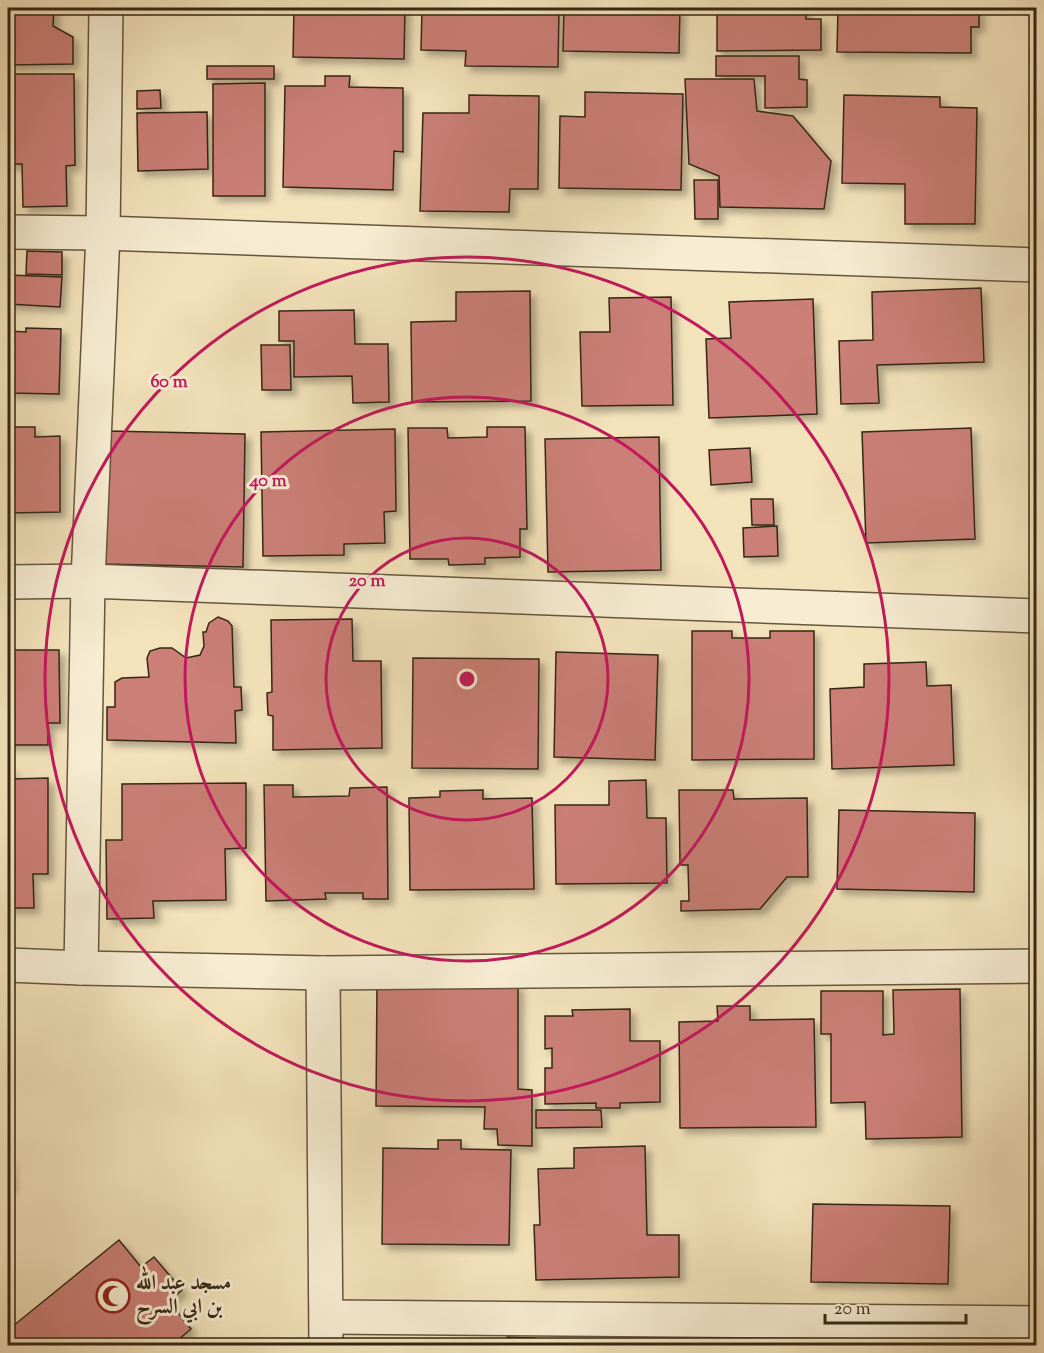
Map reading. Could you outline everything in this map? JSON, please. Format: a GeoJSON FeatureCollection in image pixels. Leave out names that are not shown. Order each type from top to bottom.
{"type":"FeatureCollection","features":[{"type":"Feature","properties":{"kind":"street"},"geometry":{"type":"LineString","coordinates":[[81,968],[88,581],[103,233],[106,8]]}},
{"type":"Feature","properties":{"kind":"street"},"geometry":{"type":"LineString","coordinates":[[8,232],[103,233],[1036,265]]}},
{"type":"Feature","properties":{"kind":"street"},"geometry":{"type":"LineString","coordinates":[[8,582],[88,581],[1036,616]]}},
{"type":"Feature","properties":{"kind":"street"},"geometry":{"type":"LineString","coordinates":[[8,965],[323,973],[1036,966]]}},
{"type":"Feature","properties":{"kind":"street"},"geometry":{"type":"LineString","coordinates":[[323,973],[326,1331],[1036,1323]]}},
{"type":"Feature","properties":{"kind":"building"},"geometry":{"type":"Polygon","coordinates":[[[8,8],[54,8],[53,26],[73,37],[73,64],[8,65],[8,8]]]}},
{"type":"Feature","properties":{"kind":"building"},"geometry":{"type":"Polygon","coordinates":[[[294,8],[405,8],[404,59],[293,57],[294,8]]]}},
{"type":"Feature","properties":{"kind":"building"},"geometry":{"type":"Polygon","coordinates":[[[422,8],[559,8],[558,67],[465,66],[466,51],[421,50],[422,8]]]}},
{"type":"Feature","properties":{"kind":"building"},"geometry":{"type":"Polygon","coordinates":[[[564,8],[680,8],[679,53],[563,51],[564,8]]]}},
{"type":"Feature","properties":{"kind":"building"},"geometry":{"type":"Polygon","coordinates":[[[717,8],[806,8],[806,19],[821,19],[821,50],[717,51],[717,8]]]}},
{"type":"Feature","properties":{"kind":"building"},"geometry":{"type":"Polygon","coordinates":[[[838,8],[979,8],[979,27],[971,27],[971,53],[837,52],[838,8]]]}},
{"type":"Feature","properties":{"kind":"building"},"geometry":{"type":"Polygon","coordinates":[[[716,56],[799,56],[799,79],[807,80],[807,107],[765,108],[765,76],[716,76],[716,56]]]}},
{"type":"Feature","properties":{"kind":"building"},"geometry":{"type":"Polygon","coordinates":[[[207,66],[274,66],[274,79],[207,79],[207,66]]]}},
{"type":"Feature","properties":{"kind":"building"},"geometry":{"type":"Polygon","coordinates":[[[8,74],[74,74],[75,165],[66,166],[67,206],[23,207],[22,164],[8,164],[8,74]]]}},
{"type":"Feature","properties":{"kind":"building"},"geometry":{"type":"Polygon","coordinates":[[[325,76],[350,76],[349,87],[403,88],[403,152],[394,151],[393,190],[283,187],[285,86],[325,86],[325,76]]]}},
{"type":"Feature","properties":{"kind":"building"},"geometry":{"type":"Polygon","coordinates":[[[685,79],[754,79],[757,111],[793,116],[831,161],[824,209],[720,207],[719,176],[689,164],[685,79]]]}},
{"type":"Feature","properties":{"kind":"building"},"geometry":{"type":"Polygon","coordinates":[[[265,83],[265,196],[213,196],[213,84],[265,83]]]}},
{"type":"Feature","properties":{"kind":"building"},"geometry":{"type":"Polygon","coordinates":[[[160,90],[161,108],[137,109],[137,91],[160,90]]]}},
{"type":"Feature","properties":{"kind":"building"},"geometry":{"type":"Polygon","coordinates":[[[585,92],[683,94],[681,190],[559,188],[560,116],[585,117],[585,92]]]}},
{"type":"Feature","properties":{"kind":"building"},"geometry":{"type":"Polygon","coordinates":[[[469,95],[539,96],[538,189],[510,189],[509,212],[420,211],[423,113],[469,113],[469,95]]]}},
{"type":"Feature","properties":{"kind":"building"},"geometry":{"type":"Polygon","coordinates":[[[844,95],[940,97],[940,107],[977,108],[975,224],[905,224],[905,184],[842,183],[844,95]]]}},
{"type":"Feature","properties":{"kind":"building"},"geometry":{"type":"Polygon","coordinates":[[[207,112],[208,169],[138,171],[137,113],[207,112]]]}},
{"type":"Feature","properties":{"kind":"building"},"geometry":{"type":"Polygon","coordinates":[[[694,180],[718,180],[718,219],[695,219],[694,180]]]}},
{"type":"Feature","properties":{"kind":"building"},"geometry":{"type":"Polygon","coordinates":[[[27,251],[62,252],[62,275],[26,274],[27,251]]]}},
{"type":"Feature","properties":{"kind":"building"},"geometry":{"type":"Polygon","coordinates":[[[8,275],[62,277],[60,307],[8,304],[8,275]]]}},
{"type":"Feature","properties":{"kind":"building"},"geometry":{"type":"Polygon","coordinates":[[[981,288],[984,362],[877,365],[879,403],[841,404],[839,341],[873,340],[872,292],[981,288]]]}},
{"type":"Feature","properties":{"kind":"building"},"geometry":{"type":"Polygon","coordinates":[[[530,291],[531,401],[412,402],[411,322],[456,321],[456,292],[530,291]]]}},
{"type":"Feature","properties":{"kind":"building"},"geometry":{"type":"Polygon","coordinates":[[[671,297],[673,405],[582,406],[580,332],[610,332],[609,298],[671,297]]]}},
{"type":"Feature","properties":{"kind":"building"},"geometry":{"type":"Polygon","coordinates":[[[813,299],[817,414],[709,418],[706,339],[731,338],[729,302],[813,299]]]}},
{"type":"Feature","properties":{"kind":"building"},"geometry":{"type":"Polygon","coordinates":[[[354,310],[355,344],[388,344],[389,402],[353,403],[352,376],[294,377],[294,341],[279,341],[279,311],[354,310]]]}},
{"type":"Feature","properties":{"kind":"building"},"geometry":{"type":"Polygon","coordinates":[[[26,328],[61,329],[59,394],[8,393],[8,331],[26,332],[26,328]]]}},
{"type":"Feature","properties":{"kind":"building"},"geometry":{"type":"Polygon","coordinates":[[[261,345],[290,345],[291,390],[262,390],[261,345]]]}},
{"type":"Feature","properties":{"kind":"building"},"geometry":{"type":"Polygon","coordinates":[[[8,427],[35,427],[35,437],[60,436],[60,512],[8,513],[8,427]]]}},
{"type":"Feature","properties":{"kind":"building"},"geometry":{"type":"Polygon","coordinates":[[[487,427],[525,427],[527,529],[520,529],[520,557],[485,558],[485,564],[449,565],[448,559],[410,559],[408,428],[447,428],[448,438],[487,437],[487,427]]]}},
{"type":"Feature","properties":{"kind":"building"},"geometry":{"type":"Polygon","coordinates":[[[971,428],[975,539],[866,543],[862,432],[971,428]]]}},
{"type":"Feature","properties":{"kind":"building"},"geometry":{"type":"Polygon","coordinates":[[[395,429],[396,511],[384,512],[385,543],[344,544],[344,555],[263,556],[261,432],[395,429]]]}},
{"type":"Feature","properties":{"kind":"building"},"geometry":{"type":"Polygon","coordinates":[[[108,431],[245,434],[243,567],[105,564],[108,431]]]}},
{"type":"Feature","properties":{"kind":"building"},"geometry":{"type":"Polygon","coordinates":[[[659,437],[661,570],[548,572],[545,439],[659,437]]]}},
{"type":"Feature","properties":{"kind":"building"},"geometry":{"type":"Polygon","coordinates":[[[750,448],[752,482],[711,485],[709,450],[750,448]]]}},
{"type":"Feature","properties":{"kind":"building"},"geometry":{"type":"Polygon","coordinates":[[[751,499],[773,499],[774,525],[752,525],[751,499]]]}},
{"type":"Feature","properties":{"kind":"building"},"geometry":{"type":"Polygon","coordinates":[[[777,526],[778,556],[744,557],[743,528],[777,526]]]}},
{"type":"Feature","properties":{"kind":"building"},"geometry":{"type":"Polygon","coordinates":[[[218,617],[228,621],[232,626],[234,687],[241,687],[242,710],[235,711],[236,743],[107,740],[107,707],[115,707],[115,682],[122,678],[149,677],[147,658],[150,651],[172,648],[186,658],[200,655],[204,646],[203,632],[206,632],[209,623],[218,617]]]}},
{"type":"Feature","properties":{"kind":"building"},"geometry":{"type":"Polygon","coordinates":[[[352,619],[353,661],[381,661],[382,748],[273,750],[273,716],[268,715],[267,693],[272,692],[271,620],[352,619]]]}},
{"type":"Feature","properties":{"kind":"building"},"geometry":{"type":"Polygon","coordinates":[[[692,631],[732,631],[732,638],[770,638],[770,631],[814,631],[814,759],[692,760],[692,631]]]}},
{"type":"Feature","properties":{"kind":"building"},"geometry":{"type":"Polygon","coordinates":[[[8,650],[59,650],[60,723],[48,723],[48,745],[8,745],[8,650]]]}},
{"type":"Feature","properties":{"kind":"building"},"geometry":{"type":"Polygon","coordinates":[[[556,652],[658,655],[655,760],[554,757],[556,652]]]}},
{"type":"Feature","properties":{"kind":"building"},"geometry":{"type":"Polygon","coordinates":[[[413,658],[539,659],[538,769],[412,768],[413,658]]]}},
{"type":"Feature","properties":{"kind":"building"},"geometry":{"type":"Polygon","coordinates":[[[926,662],[927,686],[951,685],[954,765],[832,769],[830,689],[864,687],[864,664],[926,662]]]}},
{"type":"Feature","properties":{"kind":"building"},"geometry":{"type":"Polygon","coordinates":[[[8,767],[11,767],[11,779],[48,778],[48,874],[33,874],[34,908],[8,908],[8,767]]]}},
{"type":"Feature","properties":{"kind":"building"},"geometry":{"type":"Polygon","coordinates":[[[646,780],[647,818],[666,818],[667,883],[556,884],[555,805],[609,805],[609,781],[646,780]]]}},
{"type":"Feature","properties":{"kind":"building"},"geometry":{"type":"Polygon","coordinates":[[[246,783],[246,848],[225,849],[226,900],[153,901],[154,918],[107,919],[106,840],[122,840],[122,784],[246,783]]]}},
{"type":"Feature","properties":{"kind":"building"},"geometry":{"type":"Polygon","coordinates":[[[264,785],[293,785],[293,797],[349,796],[350,788],[387,787],[388,899],[363,899],[363,893],[325,893],[326,899],[266,901],[264,785]]]}},
{"type":"Feature","properties":{"kind":"building"},"geometry":{"type":"Polygon","coordinates":[[[483,790],[483,799],[532,798],[534,889],[410,890],[409,798],[440,797],[440,791],[483,790]]]}},
{"type":"Feature","properties":{"kind":"building"},"geometry":{"type":"Polygon","coordinates":[[[679,790],[733,790],[734,799],[807,798],[808,877],[787,877],[760,909],[681,911],[681,901],[689,901],[688,865],[680,865],[679,790]]]}},
{"type":"Feature","properties":{"kind":"building"},"geometry":{"type":"Polygon","coordinates":[[[839,810],[975,813],[974,892],[837,889],[839,810]]]}},
{"type":"Feature","properties":{"kind":"building"},"geometry":{"type":"Polygon","coordinates":[[[377,983],[518,984],[518,1089],[532,1090],[532,1146],[498,1145],[497,1129],[484,1129],[485,1107],[376,1106],[377,983]]]}},
{"type":"Feature","properties":{"kind":"building"},"geometry":{"type":"Polygon","coordinates":[[[960,989],[962,1137],[866,1139],[865,1102],[831,1103],[831,1034],[821,1034],[821,991],[883,991],[883,1035],[894,1034],[893,990],[960,989]]]}},
{"type":"Feature","properties":{"kind":"building"},"geometry":{"type":"Polygon","coordinates":[[[717,1006],[750,1006],[750,1020],[814,1019],[816,1127],[680,1128],[679,1022],[718,1021],[717,1006]]]}},
{"type":"Feature","properties":{"kind":"building"},"geometry":{"type":"Polygon","coordinates":[[[630,1009],[630,1041],[660,1041],[660,1102],[620,1103],[620,1108],[596,1108],[596,1103],[545,1104],[545,1068],[552,1068],[552,1048],[545,1049],[545,1016],[573,1016],[572,1010],[630,1009]]]}},
{"type":"Feature","properties":{"kind":"building"},"geometry":{"type":"Polygon","coordinates":[[[536,1110],[601,1110],[602,1127],[536,1128],[536,1110]]]}},
{"type":"Feature","properties":{"kind":"building"},"geometry":{"type":"Polygon","coordinates":[[[438,1140],[461,1140],[461,1149],[511,1150],[509,1245],[382,1244],[383,1148],[438,1149],[438,1140]]]}},
{"type":"Feature","properties":{"kind":"building"},"geometry":{"type":"Polygon","coordinates":[[[645,1146],[647,1235],[679,1235],[679,1277],[536,1280],[534,1225],[540,1225],[538,1169],[574,1168],[574,1148],[645,1146]]]}},
{"type":"Feature","properties":{"kind":"building"},"geometry":{"type":"Polygon","coordinates":[[[9,1158],[11,1187],[8,1187],[9,1158]]]}},
{"type":"Feature","properties":{"kind":"building"},"geometry":{"type":"Polygon","coordinates":[[[813,1204],[950,1206],[948,1284],[811,1282],[813,1204]]]}},
{"type":"Feature","properties":{"kind":"building","name":"مسجد عبد الله بن ابي السرح"},"geometry":{"type":"Polygon","coordinates":[[[119,1240],[141,1267],[154,1257],[182,1290],[169,1301],[191,1329],[171,1346],[8,1346],[8,1330],[119,1240]]]}},
{"type":"Feature","properties":{"kind":"building"},"geometry":{"type":"Polygon","coordinates":[[[507,1337],[535,1338],[536,1346],[507,1346],[507,1337]]]}},
{"type":"Feature","properties":{"kind":"building"},"geometry":{"type":"Polygon","coordinates":[[[394,1343],[425,1343],[425,1346],[394,1346],[394,1343]]]}},
{"type":"Feature","properties":{"kind":"place","name":"مسجد عبد الله بن ابي السرح"},"geometry":{"type":"Point","coordinates":[113,1296]}}]}
